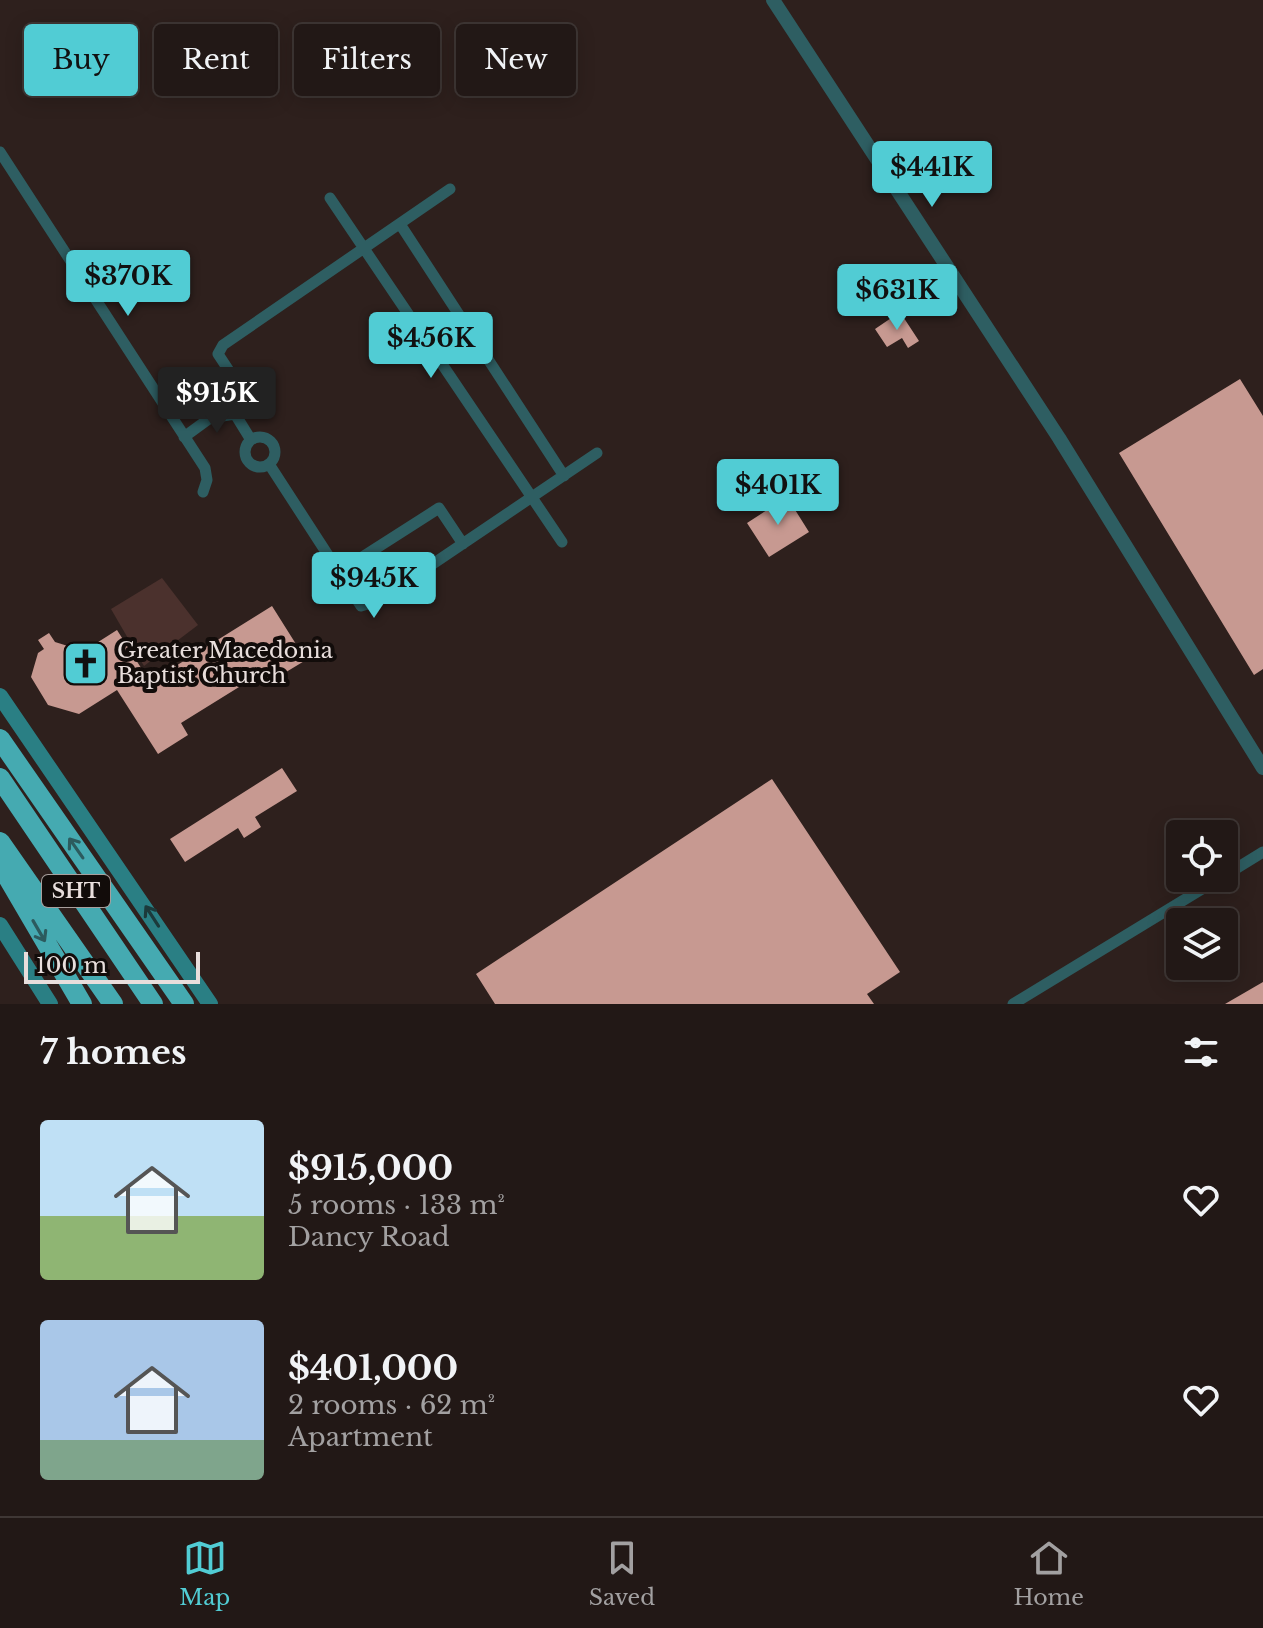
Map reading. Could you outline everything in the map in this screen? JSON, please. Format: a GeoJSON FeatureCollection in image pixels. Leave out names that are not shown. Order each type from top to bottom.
{"type":"FeatureCollection","features":[{"type":"Feature","properties":{"kind":"highway"},"geometry":{"type":"LineString","coordinates":[[0,739],[184,1004]]}},
{"type":"Feature","properties":{"kind":"highway","name":"SHT"},"geometry":{"type":"LineString","coordinates":[[0,778],[153,1004]]}},
{"type":"Feature","properties":{"kind":"highway","name":"SHT"},"geometry":{"type":"LineString","coordinates":[[0,843],[113,1004]]}},
{"type":"Feature","properties":{"kind":"highway"},"geometry":{"type":"LineString","coordinates":[[0,864],[82,1004]]}},
{"type":"Feature","properties":{"kind":"main road"},"geometry":{"type":"LineString","coordinates":[[0,696],[210,1004]]}},
{"type":"Feature","properties":{"kind":"main road"},"geometry":{"type":"LineString","coordinates":[[0,925],[50,1004]]}},
{"type":"Feature","properties":{"kind":"street"},"geometry":{"type":"LineString","coordinates":[[773,0],[1059,438],[1263,768]]}},
{"type":"Feature","properties":{"kind":"street"},"geometry":{"type":"LineString","coordinates":[[0,152],[205,468],[207,480],[203,492]]}},
{"type":"Feature","properties":{"kind":"street"},"geometry":{"type":"LineString","coordinates":[[184,437],[210,418],[235,414],[244,406],[243,392],[218,354],[223,345],[450,189]]}},
{"type":"Feature","properties":{"kind":"street"},"geometry":{"type":"LineString","coordinates":[[330,198],[562,542]]}},
{"type":"Feature","properties":{"kind":"street"},"geometry":{"type":"LineString","coordinates":[[400,224],[564,476]]}},
{"type":"Feature","properties":{"kind":"street"},"geometry":{"type":"LineString","coordinates":[[235,414],[251,440]]}},
{"type":"Feature","properties":{"kind":"street"},"geometry":{"type":"LineString","coordinates":[[261,437],[270,442],[275,451],[269,464],[255,467],[247,461],[244,452],[251,440],[261,437]]}},
{"type":"Feature","properties":{"kind":"street"},"geometry":{"type":"LineString","coordinates":[[269,464],[361,606],[378,601],[597,453]]}},
{"type":"Feature","properties":{"kind":"street"},"geometry":{"type":"LineString","coordinates":[[339,572],[439,508],[463,544]]}},
{"type":"Feature","properties":{"kind":"street"},"geometry":{"type":"LineString","coordinates":[[1238,867],[1263,852]]}},
{"type":"Feature","properties":{"kind":"street"},"geometry":{"type":"LineString","coordinates":[[1013,1004],[1197,892]]}},
{"type":"Feature","properties":{"kind":"shaded area"},"geometry":{"type":"Polygon","coordinates":[[[162,578],[198,625],[144,666],[111,609],[162,578]]]}},
{"type":"Feature","properties":{"kind":"building"},"geometry":{"type":"Polygon","coordinates":[[[900,312],[919,341],[908,348],[902,338],[887,347],[875,329],[900,312]]]}},
{"type":"Feature","properties":{"kind":"building"},"geometry":{"type":"Polygon","coordinates":[[[1240,379],[1263,416],[1263,669],[1254,675],[1119,453],[1240,379]]]}},
{"type":"Feature","properties":{"kind":"building"},"geometry":{"type":"Polygon","coordinates":[[[787,497],[809,532],[769,557],[747,523],[787,497]]]}},
{"type":"Feature","properties":{"kind":"building"},"geometry":{"type":"Polygon","coordinates":[[[272,606],[306,660],[263,686],[257,676],[181,723],[188,735],[158,754],[117,690],[79,714],[48,705],[31,677],[38,653],[44,649],[38,640],[49,633],[55,642],[84,651],[117,630],[150,682],[272,606]]]}},
{"type":"Feature","properties":{"kind":"building"},"geometry":{"type":"Polygon","coordinates":[[[282,768],[297,791],[255,817],[261,827],[244,838],[238,828],[185,862],[170,839],[282,768]]]}},
{"type":"Feature","properties":{"kind":"building"},"geometry":{"type":"Polygon","coordinates":[[[772,779],[900,972],[867,994],[874,1004],[495,1004],[476,974],[772,779]]]}},
{"type":"Feature","properties":{"kind":"building"},"geometry":{"type":"Polygon","coordinates":[[[1263,982],[1263,1004],[1225,1004],[1263,982]]]}},
{"type":"Feature","properties":{"kind":"place","name":"Greater Macedonia Baptist Church"},"geometry":{"type":"Point","coordinates":[86,663]}}]}
